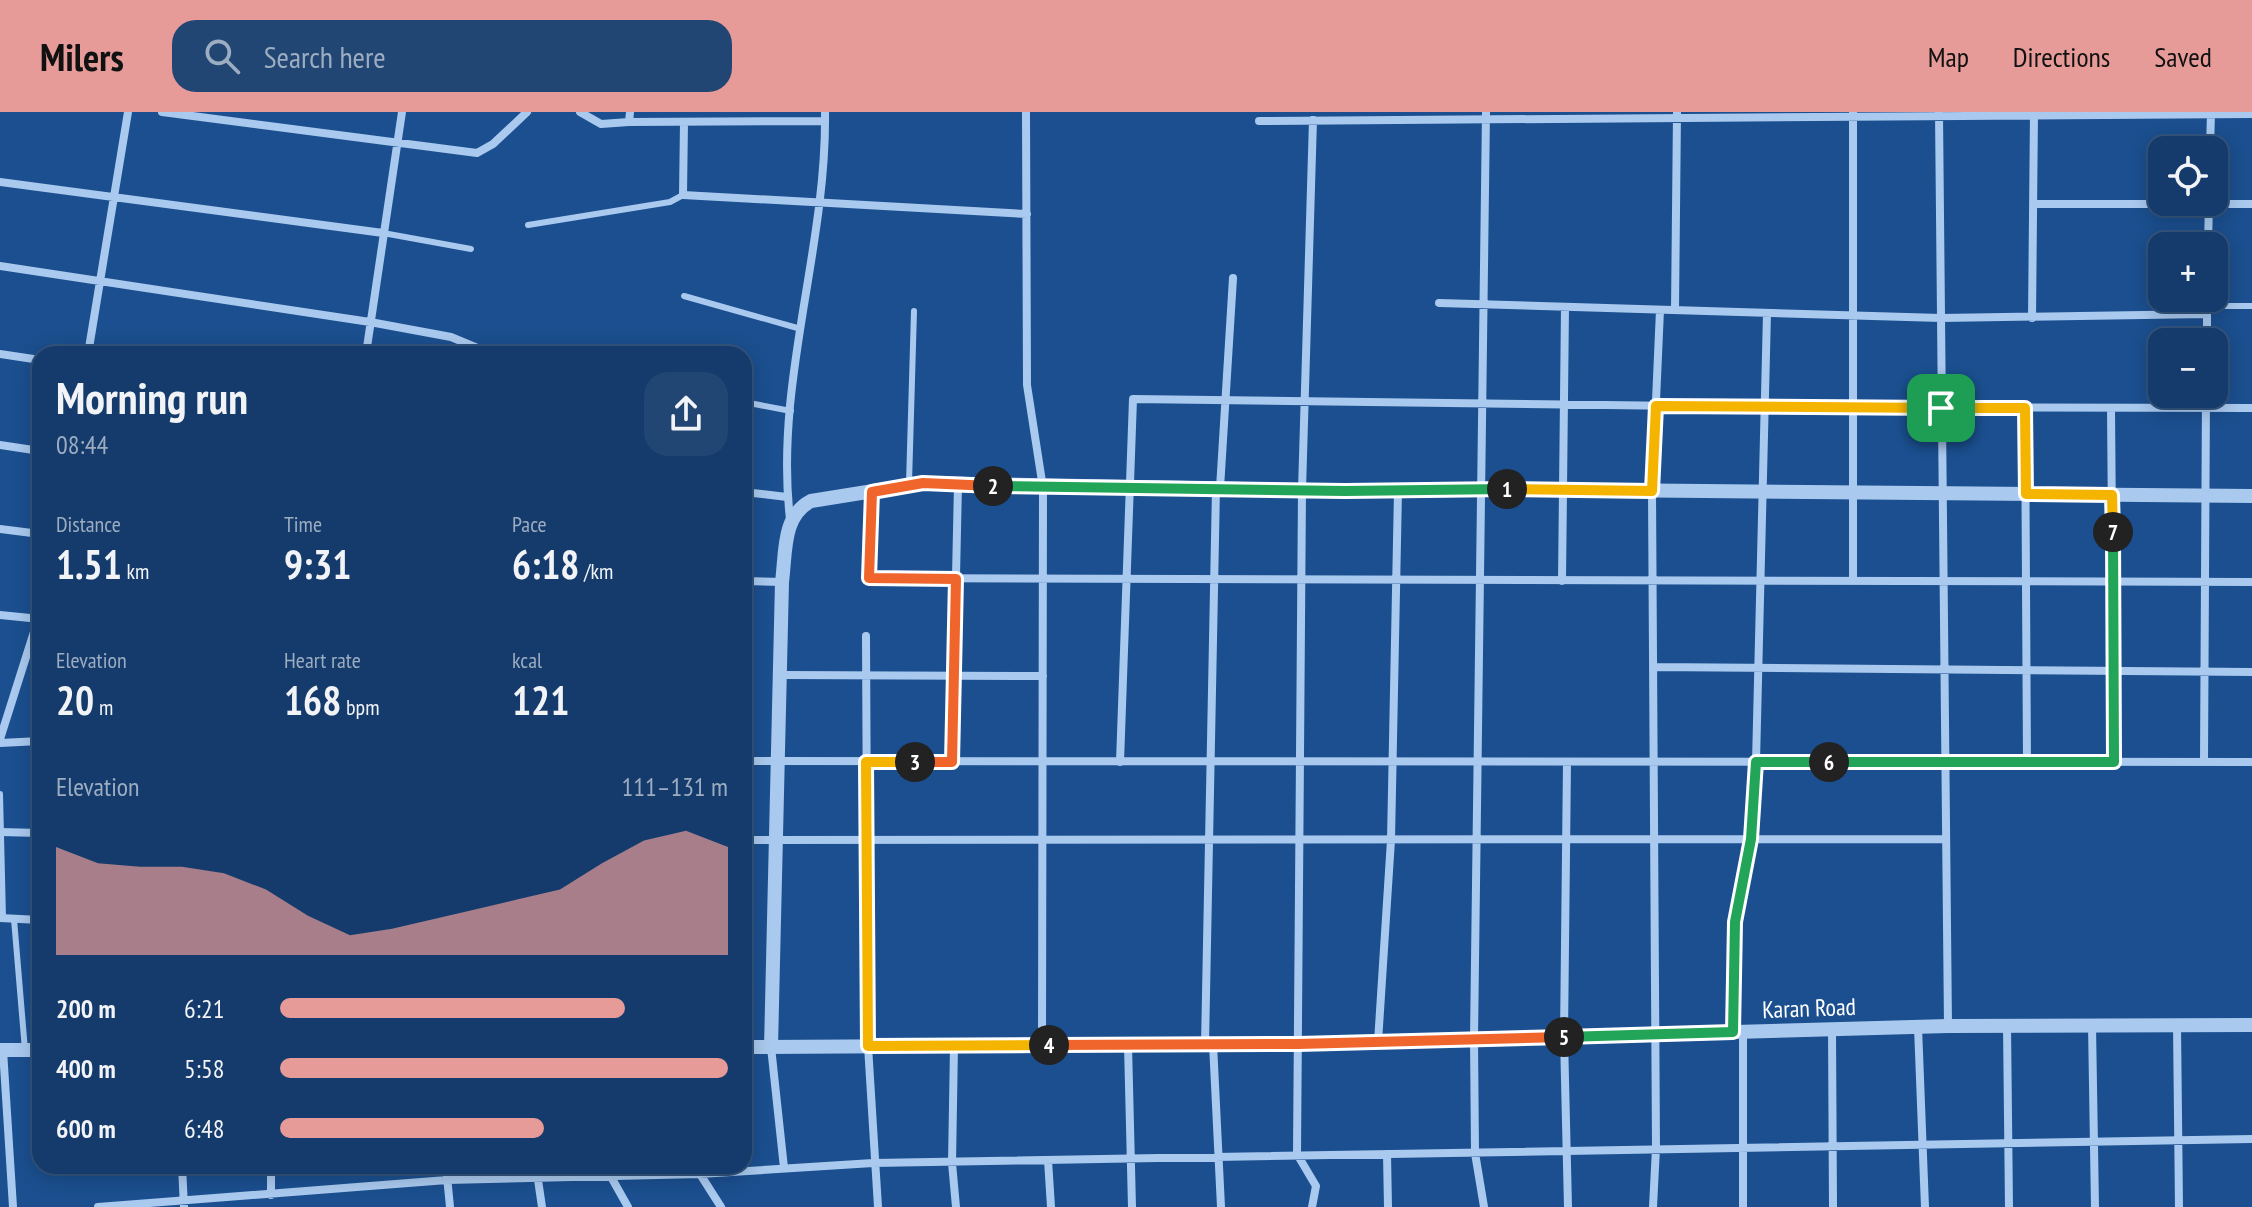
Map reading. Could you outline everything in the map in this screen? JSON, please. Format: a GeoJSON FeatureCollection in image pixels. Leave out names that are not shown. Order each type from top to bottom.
{"type":"FeatureCollection","features":[{"type":"Feature","properties":{"kind":"street"},"geometry":{"type":"LineString","coordinates":[[89,346],[128,112]]}},
{"type":"Feature","properties":{"kind":"street"},"geometry":{"type":"LineString","coordinates":[[162,112],[477,153],[493,144],[527,112]]}},
{"type":"Feature","properties":{"kind":"street"},"geometry":{"type":"LineString","coordinates":[[367,346],[402,112]]}},
{"type":"Feature","properties":{"kind":"street"},"geometry":{"type":"LineString","coordinates":[[580,112],[601,124],[630,117],[684,122],[714,117],[825,116],[820,205],[801,329],[785,476],[790,519],[782,582],[782,675],[775,762],[771,1047],[784,1168]]}},
{"type":"Feature","properties":{"kind":"street"},"geometry":{"type":"LineString","coordinates":[[1026,112],[1027,385],[1043,488],[1042,1045]]}},
{"type":"Feature","properties":{"kind":"street"},"geometry":{"type":"LineString","coordinates":[[2210,136],[2211,113]]}},
{"type":"Feature","properties":{"kind":"street"},"geometry":{"type":"LineString","coordinates":[[1853,114],[1853,581]]}},
{"type":"Feature","properties":{"kind":"street"},"geometry":{"type":"LineString","coordinates":[[1939,114],[1948,1026]]}},
{"type":"Feature","properties":{"kind":"street"},"geometry":{"type":"LineString","coordinates":[[2032,318],[2034,114]]}},
{"type":"Feature","properties":{"kind":"street"},"geometry":{"type":"LineString","coordinates":[[1259,121],[1486,116],[2252,114]]}},
{"type":"Feature","properties":{"kind":"street"},"geometry":{"type":"LineString","coordinates":[[1675,310],[1677,115]]}},
{"type":"Feature","properties":{"kind":"street"},"geometry":{"type":"LineString","coordinates":[[1484,1207],[1475,1153],[1474,1039],[1486,116]]}},
{"type":"Feature","properties":{"kind":"street"},"geometry":{"type":"LineString","coordinates":[[1312,1207],[1316,1186],[1297,1154],[1302,490],[1313,120]]}},
{"type":"Feature","properties":{"kind":"street"},"geometry":{"type":"LineString","coordinates":[[684,122],[683,195],[820,205],[1027,214]]}},
{"type":"Feature","properties":{"kind":"street"},"geometry":{"type":"LineString","coordinates":[[0,182],[383,233]]}},
{"type":"Feature","properties":{"kind":"street"},"geometry":{"type":"LineString","coordinates":[[2033,204],[2148,203]]}},
{"type":"Feature","properties":{"kind":"street"},"geometry":{"type":"LineString","coordinates":[[2228,203],[2252,204]]}},
{"type":"Feature","properties":{"kind":"street"},"geometry":{"type":"LineString","coordinates":[[0,266],[370,322],[451,337],[473,346]]}},
{"type":"Feature","properties":{"kind":"street"},"geometry":{"type":"LineString","coordinates":[[1221,1207],[1220,1157],[1209,1044],[1209,839],[1214,580],[1233,278]]}},
{"type":"Feature","properties":{"kind":"street"},"geometry":{"type":"LineString","coordinates":[[1439,303],[1941,318],[2032,318],[2148,310]]}},
{"type":"Feature","properties":{"kind":"street"},"geometry":{"type":"LineString","coordinates":[[1562,581],[1565,307]]}},
{"type":"Feature","properties":{"kind":"street"},"geometry":{"type":"LineString","coordinates":[[1653,1207],[1656,1148],[1652,491],[1660,310]]}},
{"type":"Feature","properties":{"kind":"street"},"geometry":{"type":"LineString","coordinates":[[1743,1207],[1735,922],[1751,839],[1756,762],[1767,313]]}},
{"type":"Feature","properties":{"kind":"street"},"geometry":{"type":"LineString","coordinates":[[0,354],[32,359]]}},
{"type":"Feature","properties":{"kind":"street"},"geometry":{"type":"LineString","coordinates":[[1120,762],[1133,399],[1853,408],[2148,408]]}},
{"type":"Feature","properties":{"kind":"street"},"geometry":{"type":"LineString","coordinates":[[2025,408],[2027,762]]}},
{"type":"Feature","properties":{"kind":"street"},"geometry":{"type":"LineString","coordinates":[[2111,408],[2114,762]]}},
{"type":"Feature","properties":{"kind":"street"},"geometry":{"type":"LineString","coordinates":[[2204,762],[2205,408]]}},
{"type":"Feature","properties":{"kind":"street"},"geometry":{"type":"LineString","coordinates":[[2228,408],[2252,408]]}},
{"type":"Feature","properties":{"kind":"street"},"geometry":{"type":"LineString","coordinates":[[0,445],[32,450]]}},
{"type":"Feature","properties":{"kind":"street"},"geometry":{"type":"LineString","coordinates":[[952,762],[958,484]]}},
{"type":"Feature","properties":{"kind":"street"},"geometry":{"type":"LineString","coordinates":[[790,519],[799,507],[811,501],[909,486],[958,484],[1043,488],[2252,496]]}},
{"type":"Feature","properties":{"kind":"street"},"geometry":{"type":"LineString","coordinates":[[1378,1042],[1391,840],[1398,491]]}},
{"type":"Feature","properties":{"kind":"street"},"geometry":{"type":"LineString","coordinates":[[872,492],[869,578],[2252,582]]}},
{"type":"Feature","properties":{"kind":"street"},"geometry":{"type":"LineString","coordinates":[[752,493],[787,497]]}},
{"type":"Feature","properties":{"kind":"street"},"geometry":{"type":"LineString","coordinates":[[0,529],[32,533]]}},
{"type":"Feature","properties":{"kind":"street"},"geometry":{"type":"LineString","coordinates":[[752,581],[782,582]]}},
{"type":"Feature","properties":{"kind":"street"},"geometry":{"type":"LineString","coordinates":[[0,615],[32,617]]}},
{"type":"Feature","properties":{"kind":"street"},"geometry":{"type":"LineString","coordinates":[[866,636],[868,1046],[878,1207]]}},
{"type":"Feature","properties":{"kind":"street"},"geometry":{"type":"LineString","coordinates":[[32,639],[0,741],[32,741]]}},
{"type":"Feature","properties":{"kind":"street"},"geometry":{"type":"LineString","coordinates":[[1653,667],[2252,672]]}},
{"type":"Feature","properties":{"kind":"street"},"geometry":{"type":"LineString","coordinates":[[782,675],[1043,676]]}},
{"type":"Feature","properties":{"kind":"street"},"geometry":{"type":"LineString","coordinates":[[752,761],[2252,762]]}},
{"type":"Feature","properties":{"kind":"street"},"geometry":{"type":"LineString","coordinates":[[1567,762],[1564,1037],[1568,1207]]}},
{"type":"Feature","properties":{"kind":"street"},"geometry":{"type":"LineString","coordinates":[[0,832],[32,833]]}},
{"type":"Feature","properties":{"kind":"street"},"geometry":{"type":"LineString","coordinates":[[752,840],[1946,839]]}},
{"type":"Feature","properties":{"kind":"street"},"geometry":{"type":"LineString","coordinates":[[2,918],[32,920]]}},
{"type":"Feature","properties":{"kind":"street"},"geometry":{"type":"LineString","coordinates":[[2007,1025],[2009,1207]]}},
{"type":"Feature","properties":{"kind":"street"},"geometry":{"type":"LineString","coordinates":[[2092,1025],[2095,1207]]}},
{"type":"Feature","properties":{"kind":"street"},"geometry":{"type":"LineString","coordinates":[[2177,1025],[2179,1207]]}},
{"type":"Feature","properties":{"kind":"street","name":"Karan Road"},"geometry":{"type":"LineString","coordinates":[[752,1047],[1298,1044],[1948,1026],[2252,1025]]}},
{"type":"Feature","properties":{"kind":"street"},"geometry":{"type":"LineString","coordinates":[[1918,1027],[1925,1207]]}},
{"type":"Feature","properties":{"kind":"street"},"geometry":{"type":"LineString","coordinates":[[1832,1029],[1830,1146],[1833,1207]]}},
{"type":"Feature","properties":{"kind":"street"},"geometry":{"type":"LineString","coordinates":[[1128,1045],[1132,1207]]}},
{"type":"Feature","properties":{"kind":"street"},"geometry":{"type":"LineString","coordinates":[[954,1046],[952,1163],[956,1207]]}},
{"type":"Feature","properties":{"kind":"street"},"geometry":{"type":"LineString","coordinates":[[13,1207],[1,1050],[32,1050]]}},
{"type":"Feature","properties":{"kind":"street"},"geometry":{"type":"LineString","coordinates":[[752,1169],[873,1163],[1297,1154],[2096,1144],[2252,1139]]}},
{"type":"Feature","properties":{"kind":"street"},"geometry":{"type":"LineString","coordinates":[[1387,1154],[1388,1207]]}},
{"type":"Feature","properties":{"kind":"street"},"geometry":{"type":"LineString","coordinates":[[1048,1160],[1051,1207]]}},
{"type":"Feature","properties":{"kind":"street"},"geometry":{"type":"LineString","coordinates":[[182,1174],[183,1204]]}},
{"type":"Feature","properties":{"kind":"street"},"geometry":{"type":"LineString","coordinates":[[271,1174],[271,1195]]}},
{"type":"Feature","properties":{"kind":"street"},"geometry":{"type":"LineString","coordinates":[[447,1174],[450,1207]]}},
{"type":"Feature","properties":{"kind":"street"},"geometry":{"type":"LineString","coordinates":[[98,1207],[183,1204],[447,1180],[561,1174]]}},
{"type":"Feature","properties":{"kind":"street"},"geometry":{"type":"LineString","coordinates":[[612,1174],[628,1207]]}},
{"type":"Feature","properties":{"kind":"street"},"geometry":{"type":"LineString","coordinates":[[701,1174],[721,1207]]}},
{"type":"Feature","properties":{"kind":"street"},"geometry":{"type":"LineString","coordinates":[[537,1176],[542,1207]]}},
{"type":"Feature","properties":{"kind":"street"},"geometry":{"type":"LineString","coordinates":[[250,1196],[251,1207]]}},
{"type":"Feature","properties":{"kind":"lane"},"geometry":{"type":"LineString","coordinates":[[528,225],[670,202],[683,195]]}},
{"type":"Feature","properties":{"kind":"lane"},"geometry":{"type":"LineString","coordinates":[[383,233],[471,249]]}},
{"type":"Feature","properties":{"kind":"lane"},"geometry":{"type":"LineString","coordinates":[[684,296],[801,329]]}},
{"type":"Feature","properties":{"kind":"lane"},"geometry":{"type":"LineString","coordinates":[[2228,306],[2252,306]]}},
{"type":"Feature","properties":{"kind":"lane"},"geometry":{"type":"LineString","coordinates":[[909,486],[914,311]]}},
{"type":"Feature","properties":{"kind":"lane"},"geometry":{"type":"LineString","coordinates":[[752,404],[791,411]]}},
{"type":"Feature","properties":{"kind":"lane"},"geometry":{"type":"LineString","coordinates":[[0,794],[2,918]]}},
{"type":"Feature","properties":{"kind":"lane"},"geometry":{"type":"LineString","coordinates":[[14,919],[32,1043]]}},
{"type":"Feature","properties":{"kind":"route"},"geometry":{"type":"LineString","coordinates":[[1656,406],[1941,408],[2025,408],[2026,494],[2112,495],[2114,762],[1756,762],[1751,839],[1735,922],[1733,1032],[1298,1044],[868,1046],[866,762],[952,762],[956,579],[869,578],[872,492],[923,483],[1043,488],[1652,491],[1656,406]]}}]}
